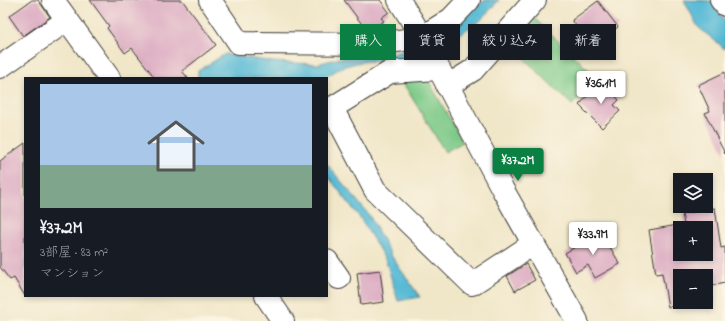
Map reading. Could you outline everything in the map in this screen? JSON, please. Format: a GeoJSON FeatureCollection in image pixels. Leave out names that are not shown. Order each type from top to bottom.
{"type":"FeatureCollection","features":[{"type":"Feature","properties":{"kind":"street"},"geometry":{"type":"LineString","coordinates":[[53,0],[108,77]]}},
{"type":"Feature","properties":{"kind":"street"},"geometry":{"type":"LineString","coordinates":[[210,0],[239,43],[380,44],[404,51]]}},
{"type":"Feature","properties":{"kind":"street"},"geometry":{"type":"LineString","coordinates":[[399,0],[413,24]]}},
{"type":"Feature","properties":{"kind":"street"},"geometry":{"type":"LineString","coordinates":[[449,24],[451,19],[469,0]]}},
{"type":"Feature","properties":{"kind":"street"},"geometry":{"type":"LineString","coordinates":[[437,60],[473,70],[535,0]]}},
{"type":"Feature","properties":{"kind":"street"},"geometry":{"type":"LineString","coordinates":[[721,0],[725,5]]}},
{"type":"Feature","properties":{"kind":"street"},"geometry":{"type":"LineString","coordinates":[[0,67],[67,20]]}},
{"type":"Feature","properties":{"kind":"street"},"geometry":{"type":"LineString","coordinates":[[430,60],[390,72],[332,108],[375,190],[472,284],[533,244]]}},
{"type":"Feature","properties":{"kind":"street"},"geometry":{"type":"LineString","coordinates":[[434,60],[533,244],[577,321]]}},
{"type":"Feature","properties":{"kind":"street"},"geometry":{"type":"LineString","coordinates":[[328,262],[339,278]]}},
{"type":"Feature","properties":{"kind":"street"},"geometry":{"type":"LineString","coordinates":[[267,297],[283,321]]}},
{"type":"Feature","properties":{"kind":"green space"},"geometry":{"type":"Polygon","coordinates":[[[533,17],[540,24],[526,24],[533,17]]]}},
{"type":"Feature","properties":{"kind":"green space"},"geometry":{"type":"Polygon","coordinates":[[[552,35],[560,43],[560,60],[578,60],[598,79],[572,105],[526,60],[552,60],[552,35]]]}},
{"type":"Feature","properties":{"kind":"green space"},"geometry":{"type":"Polygon","coordinates":[[[400,78],[428,80],[463,142],[445,152],[400,78]]]}},
{"type":"Feature","properties":{"kind":"water"},"geometry":{"type":"Polygon","coordinates":[[[485,0],[499,0],[481,20],[475,24],[468,24],[468,28],[460,34],[460,24],[457,24],[485,0]]]}},
{"type":"Feature","properties":{"kind":"water"},"geometry":{"type":"Polygon","coordinates":[[[684,0],[711,1],[725,21],[725,49],[698,27],[684,0]]]}},
{"type":"Feature","properties":{"kind":"water"},"geometry":{"type":"Polygon","coordinates":[[[396,52],[404,52],[404,60],[417,60],[364,61],[342,67],[326,77],[198,77],[198,71],[225,54],[273,62],[317,64],[340,58],[340,60],[396,60],[396,52]]]}},
{"type":"Feature","properties":{"kind":"water"},"geometry":{"type":"Polygon","coordinates":[[[328,165],[369,215],[394,260],[420,297],[398,301],[386,261],[361,219],[328,176],[328,165]]]}},
{"type":"Feature","properties":{"kind":"building"},"geometry":{"type":"Polygon","coordinates":[[[32,0],[38,0],[50,17],[23,36],[9,16],[32,0]]]}},
{"type":"Feature","properties":{"kind":"building"},"geometry":{"type":"Polygon","coordinates":[[[90,0],[182,0],[216,45],[182,71],[187,77],[154,77],[132,48],[125,53],[107,28],[109,26],[90,0]]]}},
{"type":"Feature","properties":{"kind":"building"},"geometry":{"type":"Polygon","coordinates":[[[344,0],[380,0],[389,12],[381,18],[384,21],[379,24],[362,24],[344,0]]]}},
{"type":"Feature","properties":{"kind":"building"},"geometry":{"type":"Polygon","coordinates":[[[598,1],[616,24],[575,24],[572,20],[598,1]]]}},
{"type":"Feature","properties":{"kind":"building"},"geometry":{"type":"Polygon","coordinates":[[[725,72],[725,154],[705,113],[710,111],[698,85],[725,72]]]}},
{"type":"Feature","properties":{"kind":"building"},"geometry":{"type":"Polygon","coordinates":[[[601,82],[619,100],[614,105],[620,111],[602,128],[579,105],[601,82]]]}},
{"type":"Feature","properties":{"kind":"building"},"geometry":{"type":"Polygon","coordinates":[[[24,144],[24,294],[14,278],[10,280],[0,267],[0,161],[24,144]]]}},
{"type":"Feature","properties":{"kind":"building"},"geometry":{"type":"Polygon","coordinates":[[[713,208],[715,208],[721,248],[725,247],[725,283],[713,285],[713,269],[673,269],[673,306],[668,307],[662,273],[656,274],[649,230],[673,226],[673,261],[713,261],[713,221],[683,221],[682,214],[713,213],[713,208]]]}},
{"type":"Feature","properties":{"kind":"building"},"geometry":{"type":"Polygon","coordinates":[[[601,232],[620,264],[595,278],[588,265],[576,272],[565,253],[601,232]]]}},
{"type":"Feature","properties":{"kind":"building"},"geometry":{"type":"Polygon","coordinates":[[[526,264],[535,280],[515,291],[507,276],[526,264]]]}},
{"type":"Feature","properties":{"kind":"building"},"geometry":{"type":"Polygon","coordinates":[[[380,270],[384,302],[361,305],[357,273],[380,270]]]}}]}
